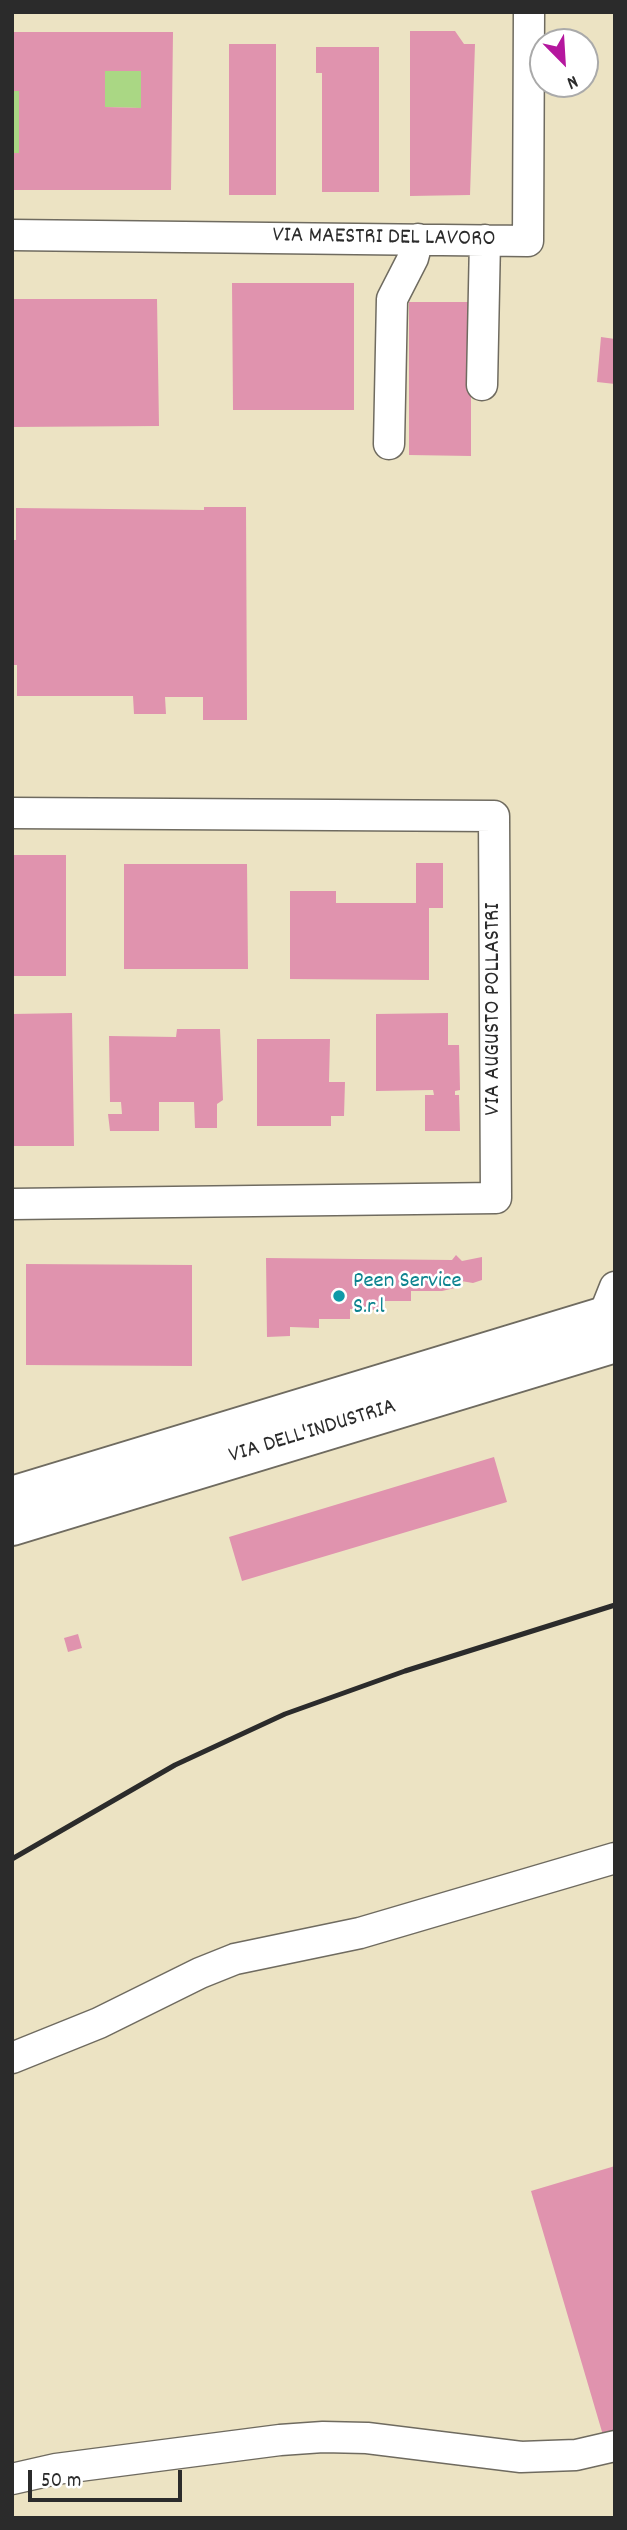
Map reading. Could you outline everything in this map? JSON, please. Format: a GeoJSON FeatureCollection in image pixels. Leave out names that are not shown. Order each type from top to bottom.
{"type":"FeatureCollection","features":[{"type":"Feature","properties":{"kind":"main road","name":"VIA DELL'INDUSTRIA"},"geometry":{"type":"LineString","coordinates":[[12,1496],[612,1315]]}},
{"type":"Feature","properties":{"kind":"main road","name":"VIA DELL'INDUSTRIA"},"geometry":{"type":"LineString","coordinates":[[12,1526],[612,1315]]}},
{"type":"Feature","properties":{"kind":"street","name":"VIA MAESTRI DEL LAVORO"},"geometry":{"type":"LineString","coordinates":[[12,235],[528,241],[529,12]]}},
{"type":"Feature","properties":{"kind":"street"},"geometry":{"type":"LineString","coordinates":[[389,444],[392,299],[413,258],[418,239]]}},
{"type":"Feature","properties":{"kind":"street"},"geometry":{"type":"LineString","coordinates":[[482,384],[485,240]]}},
{"type":"Feature","properties":{"kind":"street","name":"VIA AUGUSTO POLLASTRI"},"geometry":{"type":"LineString","coordinates":[[12,813],[494,816],[496,1198],[12,1204]]}},
{"type":"Feature","properties":{"kind":"street"},"geometry":{"type":"LineString","coordinates":[[12,2058],[99,2023],[200,1973],[235,1959],[360,1933],[615,1858]]}},
{"type":"Feature","properties":{"kind":"street"},"geometry":{"type":"LineString","coordinates":[[12,2479],[56,2469],[312,2438],[367,2438],[521,2457],[576,2455],[615,2446]]}},
{"type":"Feature","properties":{"kind":"green space"},"geometry":{"type":"Polygon","coordinates":[[[105,71],[141,71],[141,108],[105,107],[105,71]]]}},
{"type":"Feature","properties":{"kind":"green space"},"geometry":{"type":"Polygon","coordinates":[[[12,91],[19,91],[19,153],[12,153],[12,91]]]}},
{"type":"Feature","properties":{"kind":"building"},"geometry":{"type":"Polygon","coordinates":[[[410,31],[455,31],[464,44],[475,44],[470,195],[410,196],[410,31]]]}},
{"type":"Feature","properties":{"kind":"building"},"geometry":{"type":"Polygon","coordinates":[[[12,32],[173,32],[171,190],[12,190],[12,153],[19,153],[19,91],[12,91],[12,32]],[[105,71],[105,107],[141,108],[141,71],[105,71]]]}},
{"type":"Feature","properties":{"kind":"building"},"geometry":{"type":"Polygon","coordinates":[[[229,44],[276,44],[276,195],[229,195],[229,44]]]}},
{"type":"Feature","properties":{"kind":"building"},"geometry":{"type":"Polygon","coordinates":[[[316,47],[379,47],[379,192],[322,192],[322,73],[316,73],[316,47]]]}},
{"type":"Feature","properties":{"kind":"building"},"geometry":{"type":"Polygon","coordinates":[[[232,283],[354,283],[354,410],[233,410],[232,283]]]}},
{"type":"Feature","properties":{"kind":"building"},"geometry":{"type":"Polygon","coordinates":[[[12,299],[157,299],[159,426],[12,427],[12,299]]]}},
{"type":"Feature","properties":{"kind":"building"},"geometry":{"type":"Polygon","coordinates":[[[409,302],[471,302],[471,456],[409,455],[409,302]]]}},
{"type":"Feature","properties":{"kind":"building"},"geometry":{"type":"Polygon","coordinates":[[[601,337],[615,339],[615,384],[597,382],[601,337]]]}},
{"type":"Feature","properties":{"kind":"building"},"geometry":{"type":"Polygon","coordinates":[[[204,507],[246,507],[247,720],[203,720],[203,697],[165,697],[166,714],[134,714],[133,696],[17,696],[17,665],[12,665],[12,540],[16,540],[16,508],[204,510],[204,507]]]}},
{"type":"Feature","properties":{"kind":"building"},"geometry":{"type":"Polygon","coordinates":[[[12,855],[66,855],[66,976],[12,976],[12,855]]]}},
{"type":"Feature","properties":{"kind":"building"},"geometry":{"type":"Polygon","coordinates":[[[416,863],[443,863],[443,908],[429,908],[429,980],[290,979],[290,891],[336,891],[336,903],[416,903],[416,863]]]}},
{"type":"Feature","properties":{"kind":"building"},"geometry":{"type":"Polygon","coordinates":[[[124,864],[247,864],[248,969],[124,969],[124,864]]]}},
{"type":"Feature","properties":{"kind":"building"},"geometry":{"type":"Polygon","coordinates":[[[72,1013],[74,1146],[12,1146],[12,1014],[72,1013]]]}},
{"type":"Feature","properties":{"kind":"building"},"geometry":{"type":"Polygon","coordinates":[[[448,1013],[448,1045],[459,1045],[460,1090],[455,1091],[455,1095],[459,1095],[460,1131],[425,1131],[425,1095],[434,1095],[433,1090],[376,1091],[376,1014],[448,1013]]]}},
{"type":"Feature","properties":{"kind":"building"},"geometry":{"type":"Polygon","coordinates":[[[177,1029],[220,1029],[223,1100],[217,1104],[217,1128],[195,1128],[194,1102],[159,1102],[159,1131],[110,1131],[108,1114],[122,1114],[121,1102],[110,1102],[109,1036],[176,1037],[177,1029]]]}},
{"type":"Feature","properties":{"kind":"building"},"geometry":{"type":"Polygon","coordinates":[[[257,1039],[330,1039],[329,1082],[345,1082],[344,1116],[331,1116],[331,1126],[257,1126],[257,1039]]]}},
{"type":"Feature","properties":{"kind":"building","name":"Peen Service S.r.l"},"geometry":{"type":"Polygon","coordinates":[[[456,1255],[462,1261],[482,1257],[482,1280],[473,1283],[461,1281],[459,1287],[442,1291],[411,1291],[411,1301],[380,1301],[381,1310],[350,1309],[350,1319],[319,1319],[319,1328],[290,1327],[290,1336],[267,1337],[266,1258],[452,1260],[456,1255]]]}},
{"type":"Feature","properties":{"kind":"building"},"geometry":{"type":"Polygon","coordinates":[[[26,1264],[192,1265],[192,1366],[26,1365],[26,1264]]]}},
{"type":"Feature","properties":{"kind":"building"},"geometry":{"type":"Polygon","coordinates":[[[494,1457],[507,1502],[242,1581],[229,1537],[494,1457]]]}},
{"type":"Feature","properties":{"kind":"building"},"geometry":{"type":"Polygon","coordinates":[[[78,1634],[82,1648],[68,1652],[64,1638],[78,1634]]]}},
{"type":"Feature","properties":{"kind":"building"},"geometry":{"type":"Polygon","coordinates":[[[615,2166],[615,2439],[605,2442],[531,2191],[615,2166]]]}},
{"type":"Feature","properties":{"kind":"railway"},"geometry":{"type":"LineString","coordinates":[[12,1859],[175,1765],[285,1714],[405,1671],[615,1605]]}},
{"type":"Feature","properties":{"kind":"place","name":"Peen Service S.r.l"},"geometry":{"type":"Point","coordinates":[339,1296]}}]}
